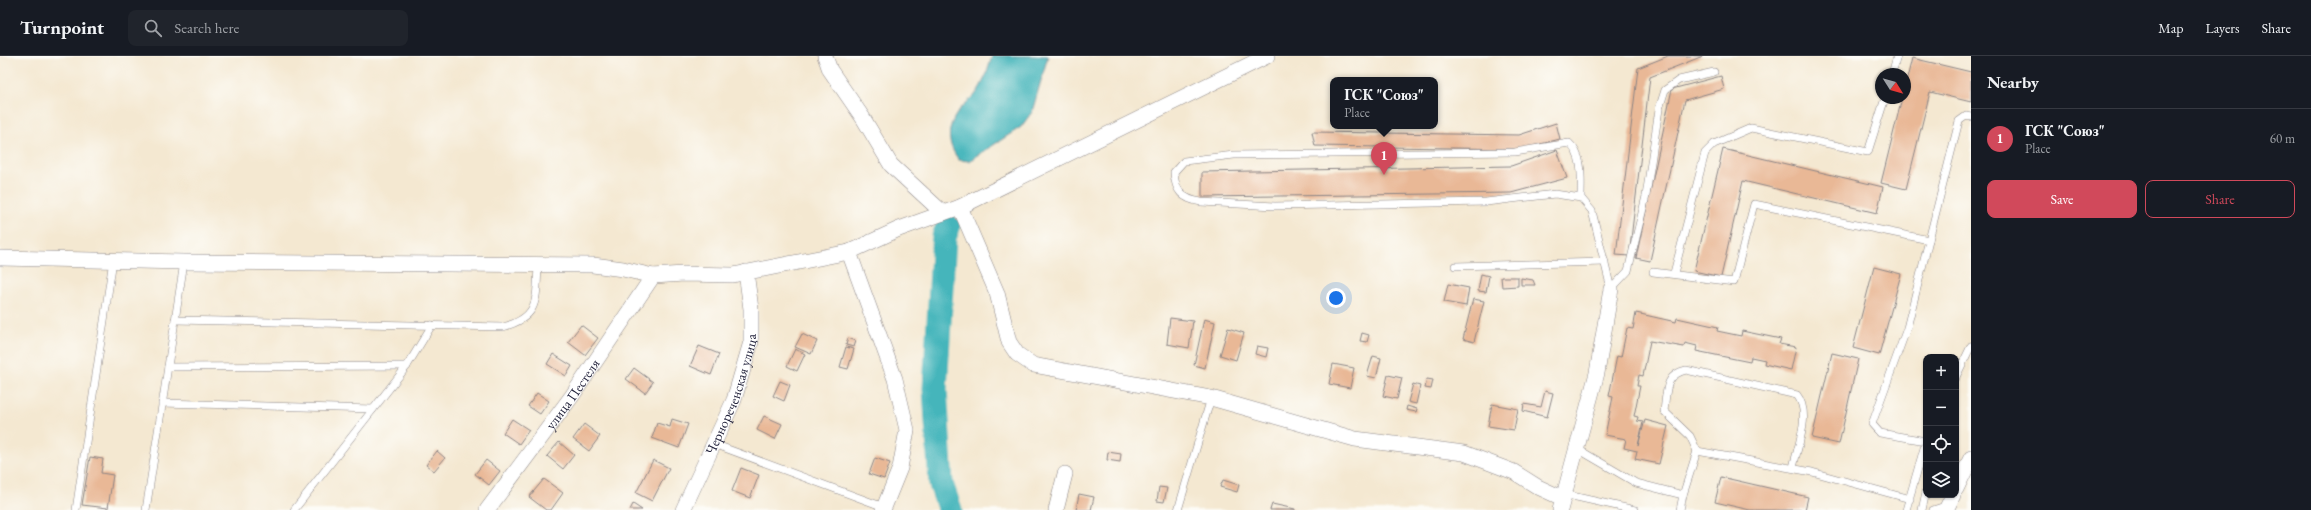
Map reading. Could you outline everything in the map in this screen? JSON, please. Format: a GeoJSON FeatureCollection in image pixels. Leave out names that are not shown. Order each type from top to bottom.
{"type":"FeatureCollection","features":[{"type":"Feature","properties":{"kind":"street"},"geometry":{"type":"LineString","coordinates":[[825,56],[830,70],[863,118],[891,165],[943,213]]}},
{"type":"Feature","properties":{"kind":"street"},"geometry":{"type":"LineString","coordinates":[[0,258],[184,262],[538,266],[593,265],[623,268],[653,276],[684,274],[733,275],[849,252],[899,229],[960,207],[1268,56]]}},
{"type":"Feature","properties":{"kind":"street"},"geometry":{"type":"LineString","coordinates":[[960,207],[996,293],[1009,342],[1018,354],[1033,365],[1211,398],[1355,439],[1464,454],[1514,472],[1538,488],[1562,501],[1597,373],[1611,288]]}},
{"type":"Feature","properties":{"kind":"street"},"geometry":{"type":"LineString","coordinates":[[849,252],[895,379],[907,430],[900,468],[883,508]]}},
{"type":"Feature","properties":{"kind":"street","name":"Чернореченская улица"},"geometry":{"type":"LineString","coordinates":[[683,510],[734,400],[751,342],[751,309],[746,272]]}},
{"type":"Feature","properties":{"kind":"street","name":"улица Пестеля"},"geometry":{"type":"LineString","coordinates":[[487,510],[572,396],[653,276]]}},
{"type":"Feature","properties":{"kind":"street"},"geometry":{"type":"LineString","coordinates":[[1959,483],[1971,458]]}},
{"type":"Feature","properties":{"kind":"street"},"geometry":{"type":"LineString","coordinates":[[1056,510],[1065,474]]}},
{"type":"Feature","properties":{"kind":"lane"},"geometry":{"type":"LineString","coordinates":[[1894,68],[1897,56]]}},
{"type":"Feature","properties":{"kind":"lane"},"geometry":{"type":"LineString","coordinates":[[1611,288],[1628,271],[1641,220],[1659,109],[1665,90],[1679,80],[1714,72]]}},
{"type":"Feature","properties":{"kind":"lane"},"geometry":{"type":"LineString","coordinates":[[1674,273],[1705,153],[1714,144],[1751,128],[1868,152],[1883,104]]}},
{"type":"Feature","properties":{"kind":"lane"},"geometry":{"type":"LineString","coordinates":[[1923,440],[1880,433],[1872,424],[1907,328],[1959,121],[1966,116],[1971,117]]}},
{"type":"Feature","properties":{"kind":"lane"},"geometry":{"type":"LineString","coordinates":[[1581,198],[1555,194],[1486,202],[1275,206],[1201,202],[1188,200],[1181,194],[1175,186],[1174,172],[1184,160],[1234,155],[1515,152],[1569,143],[1574,147],[1581,166],[1581,198],[1592,211],[1611,288]]}},
{"type":"Feature","properties":{"kind":"lane"},"geometry":{"type":"LineString","coordinates":[[1653,272],[1674,273],[1734,282],[1754,204],[1929,240]]}},
{"type":"Feature","properties":{"kind":"lane"},"geometry":{"type":"LineString","coordinates":[[76,510],[113,260]]}},
{"type":"Feature","properties":{"kind":"lane"},"geometry":{"type":"LineString","coordinates":[[146,510],[184,262]]}},
{"type":"Feature","properties":{"kind":"lane"},"geometry":{"type":"LineString","coordinates":[[1455,266],[1534,266],[1605,262]]}},
{"type":"Feature","properties":{"kind":"lane"},"geometry":{"type":"LineString","coordinates":[[175,320],[503,326],[520,322],[530,313],[534,304],[538,266]]}},
{"type":"Feature","properties":{"kind":"lane"},"geometry":{"type":"LineString","coordinates":[[294,510],[407,366],[432,325]]}},
{"type":"Feature","properties":{"kind":"lane"},"geometry":{"type":"LineString","coordinates":[[1959,371],[1971,346]]}},
{"type":"Feature","properties":{"kind":"lane"},"geometry":{"type":"LineString","coordinates":[[168,367],[407,366]]}},
{"type":"Feature","properties":{"kind":"lane"},"geometry":{"type":"LineString","coordinates":[[1680,510],[1683,495],[1697,451],[1686,432],[1664,411],[1670,379],[1676,372],[1686,370],[1797,395],[1804,408],[1804,417],[1793,468]]}},
{"type":"Feature","properties":{"kind":"lane"},"geometry":{"type":"LineString","coordinates":[[1178,510],[1211,398]]}},
{"type":"Feature","properties":{"kind":"lane"},"geometry":{"type":"LineString","coordinates":[[162,403],[373,409]]}},
{"type":"Feature","properties":{"kind":"lane"},"geometry":{"type":"LineString","coordinates":[[714,444],[883,508]]}},
{"type":"Feature","properties":{"kind":"lane"},"geometry":{"type":"LineString","coordinates":[[1576,448],[1636,483],[1683,495]]}},
{"type":"Feature","properties":{"kind":"lane"},"geometry":{"type":"LineString","coordinates":[[1697,451],[1793,468],[1910,499]]}},
{"type":"Feature","properties":{"kind":"lane"},"geometry":{"type":"LineString","coordinates":[[1906,510],[1923,452]]}},
{"type":"Feature","properties":{"kind":"lane"},"geometry":{"type":"LineString","coordinates":[[1922,510],[1925,498]]}},
{"type":"Feature","properties":{"kind":"lane"},"geometry":{"type":"LineString","coordinates":[[1562,501],[1610,504],[1635,510]]}},
{"type":"Feature","properties":{"kind":"lane"},"geometry":{"type":"LineString","coordinates":[[1933,510],[1949,503]]}},
{"type":"Feature","properties":{"kind":"lane"},"geometry":{"type":"LineString","coordinates":[[1605,510],[1610,504]]}},
{"type":"Feature","properties":{"kind":"water"},"geometry":{"type":"Polygon","coordinates":[[[992,56],[1048,56],[1032,112],[1021,127],[969,161],[959,160],[950,141],[950,128],[956,115],[975,95],[981,86],[992,56]]]}},
{"type":"Feature","properties":{"kind":"building"},"geometry":{"type":"Polygon","coordinates":[[[1668,56],[1703,56],[1650,77],[1629,256],[1616,255],[1638,68],[1668,56]]]}},
{"type":"Feature","properties":{"kind":"building"},"geometry":{"type":"Polygon","coordinates":[[[1912,58],[1971,72],[1971,102],[1930,92],[1906,189],[1881,183],[1901,104],[1911,104],[1911,68],[1910,68],[1912,58]]]}},
{"type":"Feature","properties":{"kind":"building"},"geometry":{"type":"Polygon","coordinates":[[[1721,76],[1724,89],[1685,100],[1650,261],[1636,258],[1672,89],[1721,76]]]}},
{"type":"Feature","properties":{"kind":"building"},"geometry":{"type":"Polygon","coordinates":[[[1556,123],[1560,139],[1521,149],[1315,146],[1312,132],[1519,135],[1556,123]]]}},
{"type":"Feature","properties":{"kind":"building"},"geometry":{"type":"Polygon","coordinates":[[[1723,149],[1883,187],[1877,213],[1743,181],[1721,277],[1694,271],[1723,149]]]}},
{"type":"Feature","properties":{"kind":"building"},"geometry":{"type":"Polygon","coordinates":[[[1557,150],[1567,178],[1511,193],[1202,197],[1202,172],[1511,166],[1557,150]]]}},
{"type":"Feature","properties":{"kind":"building"},"geometry":{"type":"Polygon","coordinates":[[[1874,267],[1901,274],[1879,355],[1853,348],[1874,267]]]}},
{"type":"Feature","properties":{"kind":"building"},"geometry":{"type":"Polygon","coordinates":[[[1481,274],[1489,276],[1486,292],[1478,291],[1481,274]]]}},
{"type":"Feature","properties":{"kind":"building"},"geometry":{"type":"Polygon","coordinates":[[[1501,277],[1518,277],[1518,286],[1502,287],[1501,277]]]}},
{"type":"Feature","properties":{"kind":"building"},"geometry":{"type":"Polygon","coordinates":[[[1521,278],[1533,280],[1535,285],[1521,285],[1521,278]]]}},
{"type":"Feature","properties":{"kind":"building"},"geometry":{"type":"Polygon","coordinates":[[[1448,284],[1469,288],[1466,306],[1444,302],[1448,284]]]}},
{"type":"Feature","properties":{"kind":"building"},"geometry":{"type":"Polygon","coordinates":[[[1473,299],[1484,301],[1474,342],[1463,339],[1473,299]]]}},
{"type":"Feature","properties":{"kind":"building"},"geometry":{"type":"Polygon","coordinates":[[[1636,313],[1676,322],[1677,318],[1718,327],[1717,331],[1741,336],[1742,331],[1781,339],[1779,344],[1796,347],[1791,370],[1764,364],[1765,360],[1751,357],[1750,362],[1696,351],[1697,346],[1685,343],[1684,347],[1650,341],[1643,376],[1639,375],[1637,386],[1640,386],[1634,416],[1638,417],[1637,421],[1643,422],[1638,446],[1645,420],[1668,426],[1659,464],[1635,459],[1637,451],[1624,448],[1626,439],[1605,435],[1613,397],[1609,396],[1617,356],[1621,357],[1627,328],[1633,329],[1636,313]]]}},
{"type":"Feature","properties":{"kind":"building"},"geometry":{"type":"Polygon","coordinates":[[[1170,318],[1193,321],[1189,348],[1167,344],[1170,318]]]}},
{"type":"Feature","properties":{"kind":"building"},"geometry":{"type":"Polygon","coordinates":[[[1204,319],[1215,322],[1205,368],[1194,365],[1204,319]]]}},
{"type":"Feature","properties":{"kind":"building"},"geometry":{"type":"Polygon","coordinates":[[[581,325],[598,338],[585,355],[568,342],[581,325]]]}},
{"type":"Feature","properties":{"kind":"building"},"geometry":{"type":"Polygon","coordinates":[[[1228,328],[1244,333],[1236,360],[1220,355],[1228,328]]]}},
{"type":"Feature","properties":{"kind":"building"},"geometry":{"type":"Polygon","coordinates":[[[1362,333],[1369,335],[1367,342],[1360,341],[1362,333]]]}},
{"type":"Feature","properties":{"kind":"building"},"geometry":{"type":"Polygon","coordinates":[[[802,334],[817,341],[811,354],[795,347],[802,334]]]}},
{"type":"Feature","properties":{"kind":"building"},"geometry":{"type":"Polygon","coordinates":[[[848,338],[856,341],[854,347],[846,345],[848,338]]]}},
{"type":"Feature","properties":{"kind":"building"},"geometry":{"type":"Polygon","coordinates":[[[699,346],[719,354],[711,375],[690,366],[699,346]]]}},
{"type":"Feature","properties":{"kind":"building"},"geometry":{"type":"Polygon","coordinates":[[[1257,346],[1268,348],[1266,357],[1255,354],[1257,346]]]}},
{"type":"Feature","properties":{"kind":"building"},"geometry":{"type":"Polygon","coordinates":[[[846,347],[854,349],[848,369],[840,367],[846,347]]]}},
{"type":"Feature","properties":{"kind":"building"},"geometry":{"type":"Polygon","coordinates":[[[795,349],[805,354],[797,371],[787,366],[795,349]]]}},
{"type":"Feature","properties":{"kind":"building"},"geometry":{"type":"Polygon","coordinates":[[[1832,353],[1858,359],[1839,444],[1812,438],[1832,353]]]}},
{"type":"Feature","properties":{"kind":"building"},"geometry":{"type":"Polygon","coordinates":[[[553,354],[572,366],[566,376],[547,364],[553,354]]]}},
{"type":"Feature","properties":{"kind":"building"},"geometry":{"type":"Polygon","coordinates":[[[1373,356],[1381,358],[1376,378],[1367,376],[1373,356]]]}},
{"type":"Feature","properties":{"kind":"building"},"geometry":{"type":"Polygon","coordinates":[[[1333,364],[1354,368],[1350,388],[1329,384],[1333,364]]]}},
{"type":"Feature","properties":{"kind":"building"},"geometry":{"type":"Polygon","coordinates":[[[634,368],[653,382],[645,393],[626,379],[634,368]]]}},
{"type":"Feature","properties":{"kind":"building"},"geometry":{"type":"Polygon","coordinates":[[[1388,375],[1402,378],[1397,399],[1383,396],[1388,375]]]}},
{"type":"Feature","properties":{"kind":"building"},"geometry":{"type":"Polygon","coordinates":[[[1427,379],[1433,380],[1431,389],[1425,388],[1427,379]]]}},
{"type":"Feature","properties":{"kind":"building"},"geometry":{"type":"Polygon","coordinates":[[[780,381],[790,385],[784,401],[773,396],[780,381]]]}},
{"type":"Feature","properties":{"kind":"building"},"geometry":{"type":"Polygon","coordinates":[[[1413,384],[1420,386],[1416,404],[1408,402],[1413,384]]]}},
{"type":"Feature","properties":{"kind":"building"},"geometry":{"type":"Polygon","coordinates":[[[1545,391],[1553,393],[1547,417],[1523,411],[1524,404],[1541,407],[1545,391]]]}},
{"type":"Feature","properties":{"kind":"building"},"geometry":{"type":"Polygon","coordinates":[[[537,393],[549,401],[540,414],[528,406],[537,393]]]}},
{"type":"Feature","properties":{"kind":"building"},"geometry":{"type":"Polygon","coordinates":[[[1492,404],[1518,409],[1514,430],[1488,426],[1492,404]]]}},
{"type":"Feature","properties":{"kind":"building"},"geometry":{"type":"Polygon","coordinates":[[[1407,406],[1417,409],[1416,412],[1406,410],[1407,406]]]}},
{"type":"Feature","properties":{"kind":"building"},"geometry":{"type":"Polygon","coordinates":[[[764,416],[782,424],[775,439],[757,430],[764,416]]]}},
{"type":"Feature","properties":{"kind":"building"},"geometry":{"type":"Polygon","coordinates":[[[512,419],[529,430],[519,444],[503,433],[512,419]]]}},
{"type":"Feature","properties":{"kind":"building"},"geometry":{"type":"Polygon","coordinates":[[[672,419],[688,424],[679,448],[652,438],[657,423],[670,427],[672,419]]]}},
{"type":"Feature","properties":{"kind":"building"},"geometry":{"type":"Polygon","coordinates":[[[584,424],[600,436],[589,451],[573,439],[584,424]]]}},
{"type":"Feature","properties":{"kind":"building"},"geometry":{"type":"Polygon","coordinates":[[[559,442],[574,455],[563,469],[547,456],[559,442]]]}},
{"type":"Feature","properties":{"kind":"building"},"geometry":{"type":"Polygon","coordinates":[[[437,451],[445,458],[434,471],[426,465],[437,451]]]}},
{"type":"Feature","properties":{"kind":"building"},"geometry":{"type":"Polygon","coordinates":[[[1108,452],[1121,454],[1120,462],[1107,460],[1108,452]]]}},
{"type":"Feature","properties":{"kind":"building"},"geometry":{"type":"Polygon","coordinates":[[[90,457],[103,459],[101,473],[113,475],[108,508],[82,505],[90,457]]]}},
{"type":"Feature","properties":{"kind":"building"},"geometry":{"type":"Polygon","coordinates":[[[875,458],[890,463],[884,479],[869,474],[875,458]]]}},
{"type":"Feature","properties":{"kind":"building"},"geometry":{"type":"Polygon","coordinates":[[[486,460],[500,471],[489,485],[475,474],[486,460]]]}},
{"type":"Feature","properties":{"kind":"building"},"geometry":{"type":"Polygon","coordinates":[[[653,460],[669,468],[652,501],[636,493],[653,460]]]}},
{"type":"Feature","properties":{"kind":"building"},"geometry":{"type":"Polygon","coordinates":[[[741,468],[759,475],[750,498],[732,491],[741,468]]]}},
{"type":"Feature","properties":{"kind":"building"},"geometry":{"type":"Polygon","coordinates":[[[1721,477],[1808,497],[1805,510],[1750,510],[1715,502],[1721,477]]]}},
{"type":"Feature","properties":{"kind":"building"},"geometry":{"type":"Polygon","coordinates":[[[544,479],[563,493],[551,510],[546,510],[529,497],[544,479]]]}},
{"type":"Feature","properties":{"kind":"building"},"geometry":{"type":"Polygon","coordinates":[[[1223,480],[1239,485],[1237,492],[1220,487],[1223,480]]]}},
{"type":"Feature","properties":{"kind":"building"},"geometry":{"type":"Polygon","coordinates":[[[1159,487],[1167,488],[1164,502],[1157,501],[1159,487]]]}},
{"type":"Feature","properties":{"kind":"building"},"geometry":{"type":"Polygon","coordinates":[[[1079,494],[1094,497],[1091,510],[1076,510],[1079,494]]]}},
{"type":"Feature","properties":{"kind":"building"},"geometry":{"type":"Polygon","coordinates":[[[633,504],[642,510],[630,510],[633,504]]]}},
{"type":"Feature","properties":{"kind":"building"},"geometry":{"type":"Polygon","coordinates":[[[1272,504],[1295,509],[1295,510],[1270,510],[1272,504]]]}},
{"type":"Feature","properties":{"kind":"waterway"},"geometry":{"type":"LineString","coordinates":[[948,227],[944,237],[935,389],[941,484],[950,510]]}},
{"type":"Feature","properties":{"kind":"place","name":"ГСК \"Союз\""},"geometry":{"type":"Point","coordinates":[1384,175]}}]}
